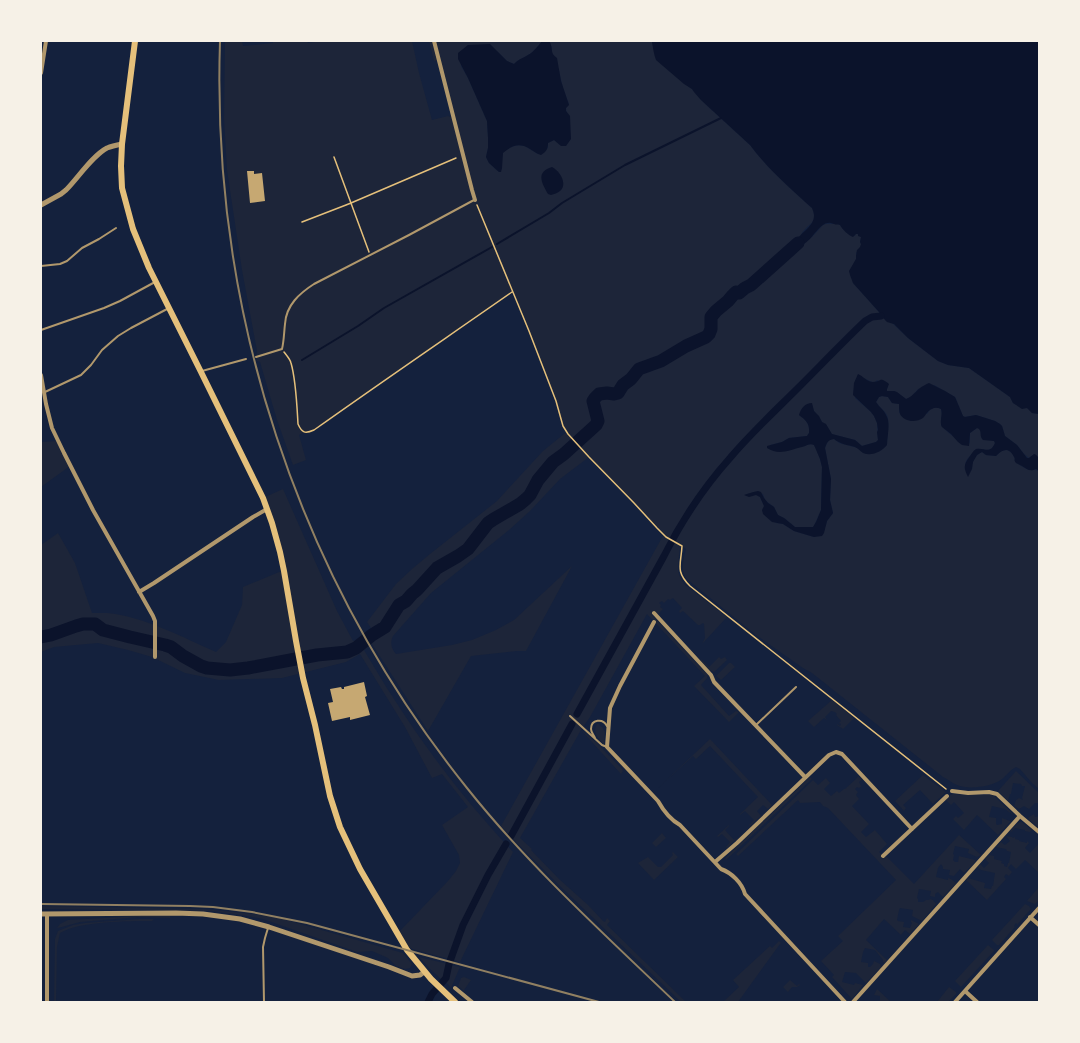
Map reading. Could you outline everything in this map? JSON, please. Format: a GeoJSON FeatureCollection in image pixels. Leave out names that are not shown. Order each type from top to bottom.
{"type":"FeatureCollection","features":[{"type":"Feature","properties":{"kind":"main road"},"geometry":{"type":"LineString","coordinates":[[135,41],[122,144],[121,166],[122,188],[138,245],[263,498],[267,509],[280,552],[302,671],[330,796],[340,827],[355,859],[407,950],[424,972],[455,1002]]}},
{"type":"Feature","properties":{"kind":"street"},"geometry":{"type":"LineString","coordinates":[[41,73],[46,41]]}},
{"type":"Feature","properties":{"kind":"street"},"geometry":{"type":"LineString","coordinates":[[434,41],[475,200]]}},
{"type":"Feature","properties":{"kind":"street"},"geometry":{"type":"LineString","coordinates":[[41,205],[66,190],[105,149],[122,144]]}},
{"type":"Feature","properties":{"kind":"street"},"geometry":{"type":"LineString","coordinates":[[41,375],[52,428],[93,510],[154,616],[155,657]]}},
{"type":"Feature","properties":{"kind":"street"},"geometry":{"type":"LineString","coordinates":[[139,592],[267,509]]}},
{"type":"Feature","properties":{"kind":"street"},"geometry":{"type":"LineString","coordinates":[[654,613],[712,675],[714,682],[805,778]]}},
{"type":"Feature","properties":{"kind":"street"},"geometry":{"type":"LineString","coordinates":[[654,622],[612,701],[610,708],[607,747],[658,801],[661,807],[721,869],[729,872],[743,887],[745,894],[845,1002]]}},
{"type":"Feature","properties":{"kind":"street"},"geometry":{"type":"LineString","coordinates":[[715,862],[829,755],[836,752],[845,757],[912,829]]}},
{"type":"Feature","properties":{"kind":"street"},"geometry":{"type":"LineString","coordinates":[[952,791],[968,793],[989,792],[997,794],[1039,832]]}},
{"type":"Feature","properties":{"kind":"street"},"geometry":{"type":"LineString","coordinates":[[883,856],[947,796]]}},
{"type":"Feature","properties":{"kind":"street"},"geometry":{"type":"LineString","coordinates":[[853,1002],[1020,816]]}},
{"type":"Feature","properties":{"kind":"street"},"geometry":{"type":"LineString","coordinates":[[955,1002],[1039,908]]}},
{"type":"Feature","properties":{"kind":"street"},"geometry":{"type":"LineString","coordinates":[[48,1002],[44,915],[154,913],[203,914],[240,919],[269,926],[412,976],[420,975],[424,972]]}},
{"type":"Feature","properties":{"kind":"street"},"geometry":{"type":"LineString","coordinates":[[1030,917],[1039,925]]}},
{"type":"Feature","properties":{"kind":"street"},"geometry":{"type":"LineString","coordinates":[[455,988],[472,1002]]}},
{"type":"Feature","properties":{"kind":"street"},"geometry":{"type":"LineString","coordinates":[[965,991],[977,1002]]}},
{"type":"Feature","properties":{"kind":"lane"},"geometry":{"type":"LineString","coordinates":[[256,357],[282,350],[285,321],[289,308],[294,300],[303,291],[475,200]]}},
{"type":"Feature","properties":{"kind":"lane"},"geometry":{"type":"LineString","coordinates":[[41,266],[60,264],[67,261],[82,248],[116,228]]}},
{"type":"Feature","properties":{"kind":"lane"},"geometry":{"type":"LineString","coordinates":[[41,330],[104,308],[156,282]]}},
{"type":"Feature","properties":{"kind":"lane"},"geometry":{"type":"LineString","coordinates":[[44,392],[81,375],[91,365],[102,350],[118,336],[169,308]]}},
{"type":"Feature","properties":{"kind":"lane"},"geometry":{"type":"LineString","coordinates":[[201,372],[246,359]]}},
{"type":"Feature","properties":{"kind":"lane"},"geometry":{"type":"LineString","coordinates":[[755,726],[796,687]]}},
{"type":"Feature","properties":{"kind":"lane"},"geometry":{"type":"LineString","coordinates":[[570,716],[597,741],[607,747]]}},
{"type":"Feature","properties":{"kind":"lane"},"geometry":{"type":"LineString","coordinates":[[597,741],[591,729],[593,724],[598,721],[602,721],[606,724],[608,729]]}},
{"type":"Feature","properties":{"kind":"lane"},"geometry":{"type":"LineString","coordinates":[[264,1002],[263,947],[264,938],[269,926]]}},
{"type":"Feature","properties":{"kind":"path"},"geometry":{"type":"LineString","coordinates":[[334,157],[370,255]]}},
{"type":"Feature","properties":{"kind":"path"},"geometry":{"type":"LineString","coordinates":[[302,222],[352,203],[456,158]]}},
{"type":"Feature","properties":{"kind":"path"},"geometry":{"type":"LineString","coordinates":[[475,200],[556,401],[563,426],[583,450],[666,537],[682,546],[679,568],[684,580],[947,790],[952,791]]}},
{"type":"Feature","properties":{"kind":"path"},"geometry":{"type":"LineString","coordinates":[[282,350],[289,358],[291,364],[295,387],[298,424],[301,430],[308,432],[314,430],[513,292]]}},
{"type":"Feature","properties":{"kind":"shaded area"},"geometry":{"type":"Polygon","coordinates":[[[225,41],[242,41],[243,46],[273,43],[273,41],[307,41],[308,43],[321,41],[412,41],[432,120],[448,116],[454,119],[438,60],[434,61],[429,41],[542,41],[536,49],[514,64],[507,61],[498,52],[468,45],[462,51],[461,66],[487,121],[488,148],[486,157],[489,163],[499,172],[502,168],[502,153],[516,145],[524,146],[538,154],[548,148],[548,143],[554,140],[561,145],[571,139],[566,108],[569,104],[559,71],[551,52],[552,48],[549,41],[652,42],[655,53],[694,91],[701,100],[750,145],[764,162],[812,208],[814,213],[813,220],[802,233],[798,243],[804,244],[823,225],[826,224],[838,224],[843,229],[855,236],[856,233],[861,237],[861,247],[856,253],[856,259],[852,269],[853,283],[881,316],[938,361],[948,365],[969,368],[1010,397],[1013,403],[1029,409],[1032,413],[1039,414],[1039,458],[1031,456],[1029,458],[1017,445],[1005,436],[1000,424],[976,415],[964,417],[955,397],[934,385],[918,389],[912,396],[906,399],[894,391],[887,391],[888,387],[877,380],[872,382],[857,375],[855,381],[855,398],[874,416],[877,423],[878,440],[876,442],[862,446],[855,440],[831,434],[812,406],[799,415],[808,425],[809,433],[807,436],[789,438],[782,442],[770,445],[797,447],[812,444],[816,448],[822,467],[821,510],[814,526],[795,527],[778,515],[774,507],[765,500],[763,494],[754,492],[751,493],[760,497],[764,506],[776,523],[783,524],[794,531],[814,537],[826,525],[833,513],[830,500],[831,479],[825,448],[828,441],[830,439],[834,439],[839,443],[858,448],[887,445],[888,418],[886,413],[876,402],[879,397],[882,396],[888,397],[892,403],[899,404],[899,413],[927,414],[933,408],[941,409],[941,425],[963,445],[970,443],[970,433],[977,428],[979,428],[994,441],[994,446],[991,449],[980,449],[969,457],[966,462],[965,470],[972,465],[977,455],[982,452],[986,455],[996,456],[1000,452],[1007,450],[1012,453],[1016,462],[1023,467],[1028,470],[1039,471],[1039,789],[1020,769],[1016,767],[998,782],[980,787],[962,787],[943,777],[812,673],[756,635],[687,580],[683,571],[686,549],[679,544],[678,570],[684,584],[727,617],[702,644],[705,638],[704,624],[698,625],[683,611],[680,613],[679,611],[682,608],[673,598],[670,600],[668,599],[664,603],[662,601],[659,603],[661,605],[660,607],[663,609],[658,614],[655,612],[652,615],[708,675],[701,685],[729,716],[736,711],[739,712],[729,722],[694,686],[705,676],[647,614],[590,717],[581,730],[520,838],[559,879],[588,905],[603,921],[605,922],[607,918],[610,921],[607,925],[686,1002],[681,1002],[563,889],[501,826],[664,534],[589,457],[560,479],[530,511],[509,530],[431,593],[393,636],[391,643],[396,654],[452,645],[472,640],[496,630],[514,620],[572,566],[526,651],[471,656],[428,731],[372,644],[364,650],[390,693],[435,759],[465,797],[513,852],[460,962],[405,947],[397,934],[456,871],[460,863],[459,855],[442,825],[468,807],[442,774],[432,778],[405,727],[360,654],[346,662],[282,678],[219,680],[185,673],[152,657],[98,643],[54,647],[41,652],[41,642],[72,630],[96,630],[96,620],[93,618],[71,622],[41,632],[41,545],[58,533],[75,563],[92,613],[107,613],[135,618],[163,628],[216,652],[226,642],[242,605],[243,587],[284,570],[263,498],[283,489],[337,611],[353,641],[358,639],[365,635],[371,628],[367,622],[396,584],[430,554],[497,501],[543,451],[564,434],[568,434],[563,426],[558,406],[513,292],[314,430],[299,435],[306,460],[293,465],[277,420],[260,362],[257,361],[257,351],[242,270],[227,170],[224,119],[225,41]]]}},
{"type":"Feature","properties":{"kind":"shaded area"},"geometry":{"type":"Polygon","coordinates":[[[542,41],[549,41],[552,52],[557,58],[561,81],[569,105],[566,108],[566,111],[570,116],[571,139],[566,146],[561,146],[554,140],[548,143],[548,147],[541,155],[519,145],[509,148],[503,153],[502,168],[501,172],[499,172],[489,163],[486,157],[488,148],[487,121],[458,59],[458,53],[468,45],[490,44],[507,61],[514,64],[536,49],[542,41]]]}},
{"type":"Feature","properties":{"kind":"shaded area"},"geometry":{"type":"Polygon","coordinates":[[[650,41],[1039,41],[1039,414],[1032,413],[1027,408],[1022,409],[1013,403],[1010,397],[969,368],[948,365],[938,361],[908,338],[894,324],[887,322],[853,283],[850,275],[849,271],[856,259],[857,250],[861,244],[861,237],[858,236],[858,234],[853,237],[840,225],[826,223],[822,225],[805,243],[800,245],[797,239],[813,222],[814,213],[812,208],[764,162],[750,145],[701,100],[692,89],[656,60],[652,42],[650,41]]]}},
{"type":"Feature","properties":{"kind":"shaded area"},"geometry":{"type":"Polygon","coordinates":[[[552,167],[558,171],[562,178],[563,185],[559,192],[551,195],[548,194],[541,178],[547,169],[552,167]]]}},
{"type":"Feature","properties":{"kind":"shaded area"},"geometry":{"type":"Polygon","coordinates":[[[858,374],[871,382],[884,380],[889,384],[887,391],[897,392],[906,399],[929,383],[945,391],[955,397],[963,416],[976,415],[1000,424],[1005,436],[1017,445],[1027,458],[1034,454],[1038,457],[1039,471],[1036,469],[1029,470],[1016,463],[1015,458],[1008,450],[1001,452],[996,456],[986,455],[982,452],[977,455],[973,462],[972,469],[968,477],[965,471],[966,461],[976,449],[991,449],[995,443],[994,441],[983,440],[980,430],[977,428],[970,433],[969,446],[962,445],[942,427],[941,409],[933,408],[929,410],[920,420],[910,421],[904,419],[900,414],[899,404],[892,403],[888,397],[882,396],[879,397],[876,402],[885,413],[888,422],[887,445],[885,447],[876,453],[866,454],[858,448],[841,443],[834,439],[826,444],[825,448],[831,479],[830,500],[833,513],[827,521],[822,536],[814,537],[794,531],[783,524],[772,522],[763,514],[762,510],[764,506],[760,497],[756,495],[749,497],[744,495],[758,491],[761,492],[768,503],[774,507],[778,515],[795,527],[813,527],[821,510],[822,467],[814,445],[809,444],[804,447],[780,452],[767,448],[767,446],[782,442],[789,438],[807,436],[809,433],[808,425],[799,415],[805,405],[812,403],[814,411],[822,422],[826,424],[832,434],[855,440],[862,446],[878,440],[877,423],[874,416],[853,395],[854,383],[858,374]]]}},
{"type":"Feature","properties":{"kind":"shaded area"},"geometry":{"type":"Polygon","coordinates":[[[58,441],[70,466],[41,487],[41,442],[58,441]]]}},
{"type":"Feature","properties":{"kind":"shaded area"},"geometry":{"type":"Polygon","coordinates":[[[719,657],[721,659],[725,657],[727,660],[714,672],[701,661],[701,659],[709,667],[719,657]]]}},
{"type":"Feature","properties":{"kind":"shaded area"},"geometry":{"type":"Polygon","coordinates":[[[729,663],[735,667],[721,680],[716,676],[729,663]]]}},
{"type":"Feature","properties":{"kind":"shaded area"},"geometry":{"type":"Polygon","coordinates":[[[832,700],[854,718],[843,729],[837,725],[840,726],[841,724],[839,723],[841,721],[836,715],[837,714],[831,711],[825,717],[827,720],[824,718],[814,727],[808,721],[832,700]]]}},
{"type":"Feature","properties":{"kind":"shaded area"},"geometry":{"type":"Polygon","coordinates":[[[597,724],[602,727],[605,732],[604,744],[595,733],[597,724]]]}},
{"type":"Feature","properties":{"kind":"shaded area"},"geometry":{"type":"Polygon","coordinates":[[[581,730],[596,742],[622,769],[623,771],[621,774],[581,730]]]}},
{"type":"Feature","properties":{"kind":"shaded area"},"geometry":{"type":"Polygon","coordinates":[[[710,739],[772,805],[768,809],[763,805],[757,811],[761,816],[750,826],[749,825],[754,820],[745,811],[740,814],[758,797],[710,746],[696,759],[693,756],[658,788],[710,739]]]}},
{"type":"Feature","properties":{"kind":"shaded area"},"geometry":{"type":"Polygon","coordinates":[[[1016,771],[1039,793],[1039,803],[1035,803],[1029,809],[1024,806],[1019,809],[1014,806],[1016,800],[1019,798],[1023,800],[1022,798],[1025,786],[1013,783],[1008,801],[998,791],[1016,771]]]}},
{"type":"Feature","properties":{"kind":"shaded area"},"geometry":{"type":"Polygon","coordinates":[[[923,775],[946,792],[933,804],[920,790],[903,805],[906,808],[904,811],[895,801],[923,775]]]}},
{"type":"Feature","properties":{"kind":"shaded area"},"geometry":{"type":"Polygon","coordinates":[[[858,776],[862,780],[859,782],[862,786],[855,789],[858,792],[856,795],[859,799],[852,806],[869,824],[861,832],[866,837],[875,830],[887,844],[879,852],[884,857],[887,857],[914,884],[959,835],[981,855],[977,857],[968,853],[969,849],[955,846],[953,860],[955,862],[958,862],[959,856],[975,860],[975,862],[964,873],[960,869],[954,876],[949,875],[950,870],[943,869],[941,864],[938,868],[936,877],[948,880],[948,878],[956,883],[943,897],[938,892],[935,894],[935,897],[930,896],[931,891],[919,889],[917,898],[918,902],[923,902],[930,899],[936,904],[922,921],[912,916],[913,910],[900,908],[897,920],[904,922],[903,927],[910,928],[912,923],[911,920],[919,924],[910,934],[905,930],[901,935],[884,919],[866,940],[887,960],[885,963],[883,962],[875,950],[865,948],[861,962],[868,963],[868,967],[870,967],[874,961],[880,964],[881,967],[866,983],[856,973],[845,972],[842,982],[854,985],[855,983],[863,985],[852,999],[832,977],[834,975],[821,961],[843,941],[838,936],[896,880],[828,808],[823,806],[820,802],[800,803],[798,800],[738,856],[736,854],[813,780],[818,785],[826,778],[830,783],[824,789],[831,796],[837,791],[839,793],[845,789],[858,776]]]}},
{"type":"Feature","properties":{"kind":"shaded area"},"geometry":{"type":"Polygon","coordinates":[[[810,777],[812,779],[726,860],[725,859],[726,857],[810,777]]]}},
{"type":"Feature","properties":{"kind":"shaded area"},"geometry":{"type":"Polygon","coordinates":[[[953,794],[993,795],[1013,815],[1005,809],[992,806],[989,817],[996,818],[997,825],[1002,824],[1002,818],[1010,821],[998,835],[977,815],[964,830],[953,819],[956,816],[958,818],[964,813],[954,802],[951,805],[946,800],[953,794]]]}},
{"type":"Feature","properties":{"kind":"shaded area"},"geometry":{"type":"Polygon","coordinates":[[[1034,814],[1035,817],[1039,816],[1039,828],[1028,819],[1034,814]]]}},
{"type":"Feature","properties":{"kind":"shaded area"},"geometry":{"type":"Polygon","coordinates":[[[1020,822],[1032,830],[1030,832],[1015,828],[1011,832],[1010,831],[1020,822]]]}},
{"type":"Feature","properties":{"kind":"shaded area"},"geometry":{"type":"Polygon","coordinates":[[[729,825],[725,830],[734,840],[739,836],[727,848],[726,847],[730,842],[722,834],[718,837],[717,836],[729,825]]]}},
{"type":"Feature","properties":{"kind":"shaded area"},"geometry":{"type":"Polygon","coordinates":[[[662,833],[666,838],[656,847],[652,843],[662,833]]]}},
{"type":"Feature","properties":{"kind":"shaded area"},"geometry":{"type":"Polygon","coordinates":[[[1006,836],[1013,838],[1015,837],[1015,839],[1019,841],[1027,843],[1027,841],[1029,843],[1025,848],[1030,853],[1039,843],[1039,873],[1025,860],[1016,869],[1011,864],[1008,868],[1012,872],[1009,876],[1006,874],[1004,877],[1006,879],[987,900],[966,880],[968,878],[985,883],[984,888],[991,889],[993,886],[995,873],[981,870],[978,867],[980,864],[984,868],[989,863],[985,859],[989,855],[994,856],[994,859],[1002,861],[1001,863],[1007,867],[1011,852],[1007,851],[1006,849],[996,847],[1001,842],[1005,845],[1010,841],[1006,836]]]}},
{"type":"Feature","properties":{"kind":"shaded area"},"geometry":{"type":"Polygon","coordinates":[[[673,852],[678,857],[654,880],[638,863],[648,857],[658,867],[661,867],[673,855],[673,852]]]}},
{"type":"Feature","properties":{"kind":"shaded area"},"geometry":{"type":"Polygon","coordinates":[[[1039,887],[1039,900],[1035,904],[1027,901],[1039,887]]]}},
{"type":"Feature","properties":{"kind":"shaded area"},"geometry":{"type":"Polygon","coordinates":[[[1025,904],[1031,909],[1017,925],[1016,923],[1014,926],[1015,927],[999,945],[997,945],[992,940],[1025,904]]]}},
{"type":"Feature","properties":{"kind":"shaded area"},"geometry":{"type":"Polygon","coordinates":[[[41,906],[204,909],[279,918],[403,953],[412,964],[410,968],[405,969],[396,966],[388,958],[372,951],[357,952],[263,919],[241,915],[212,911],[41,909],[41,906]]]}},
{"type":"Feature","properties":{"kind":"shaded area"},"geometry":{"type":"Polygon","coordinates":[[[139,916],[170,916],[170,918],[139,917],[80,922],[57,928],[60,924],[68,920],[139,916]]]}},
{"type":"Feature","properties":{"kind":"shaded area"},"geometry":{"type":"Polygon","coordinates":[[[154,919],[152,921],[92,924],[79,926],[60,933],[57,947],[56,1002],[54,1002],[55,939],[58,931],[73,925],[85,923],[154,919]]]}},
{"type":"Feature","properties":{"kind":"shaded area"},"geometry":{"type":"Polygon","coordinates":[[[779,941],[781,943],[738,1002],[723,1002],[739,987],[733,980],[770,946],[772,948],[779,941]]]}},
{"type":"Feature","properties":{"kind":"shaded area"},"geometry":{"type":"Polygon","coordinates":[[[988,945],[994,951],[961,987],[955,981],[988,945]]]}},
{"type":"Feature","properties":{"kind":"shaded area"},"geometry":{"type":"Polygon","coordinates":[[[419,957],[448,964],[445,976],[442,980],[430,969],[419,957]]]}},
{"type":"Feature","properties":{"kind":"shaded area"},"geometry":{"type":"Polygon","coordinates":[[[451,965],[460,967],[451,988],[445,981],[449,974],[451,965]]]}},
{"type":"Feature","properties":{"kind":"shaded area"},"geometry":{"type":"Polygon","coordinates":[[[464,977],[471,980],[464,990],[465,992],[458,986],[461,978],[464,977]]]}},
{"type":"Feature","properties":{"kind":"shaded area"},"geometry":{"type":"Polygon","coordinates":[[[790,980],[797,986],[799,984],[800,985],[797,987],[792,987],[788,992],[783,987],[790,980]]]}},
{"type":"Feature","properties":{"kind":"shaded area"},"geometry":{"type":"Polygon","coordinates":[[[949,987],[956,992],[956,994],[948,1002],[937,1002],[949,987]]]}},
{"type":"Feature","properties":{"kind":"shaded area"},"geometry":{"type":"Polygon","coordinates":[[[877,989],[891,1002],[880,1002],[880,996],[874,995],[877,989]]]}},
{"type":"Feature","properties":{"kind":"building"},"geometry":{"type":"Polygon","coordinates":[[[247,171],[254,171],[254,174],[262,173],[265,201],[250,203],[247,171]]]}},
{"type":"Feature","properties":{"kind":"building"},"geometry":{"type":"Polygon","coordinates":[[[364,682],[367,696],[365,697],[370,715],[350,720],[350,717],[332,721],[328,703],[333,702],[330,689],[341,687],[344,689],[344,687],[364,682]]]}},
{"type":"Feature","properties":{"kind":"waterway"},"geometry":{"type":"LineString","coordinates":[[497,244],[625,165],[721,118]]}},
{"type":"Feature","properties":{"kind":"waterway"},"geometry":{"type":"LineString","coordinates":[[41,637],[83,624],[95,624],[103,630],[171,647],[201,666],[230,670],[317,655],[347,652],[356,648],[385,627],[399,605],[406,601],[437,568],[468,549],[488,523],[520,504],[530,495],[538,480],[553,462],[596,425],[598,421],[593,401],[599,394],[618,393],[623,385],[631,379],[639,369],[661,361],[686,346],[706,337],[711,329],[711,317],[716,311],[736,292],[739,293],[751,285],[798,243]]}},
{"type":"Feature","properties":{"kind":"waterway"},"geometry":{"type":"LineString","coordinates":[[302,360],[358,326],[384,308],[492,247]]}},
{"type":"Feature","properties":{"kind":"waterway"},"geometry":{"type":"LineString","coordinates":[[577,714],[678,530],[712,480],[755,431],[856,329],[872,317],[881,316]]}},
{"type":"Feature","properties":{"kind":"waterway"},"geometry":{"type":"LineString","coordinates":[[511,836],[572,724]]}},
{"type":"Feature","properties":{"kind":"waterway"},"geometry":{"type":"LineString","coordinates":[[428,1002],[432,994],[446,978],[449,964],[463,925],[488,875],[506,844]]}},
{"type":"Feature","properties":{"kind":"railway"},"geometry":{"type":"LineString","coordinates":[[220,41],[221,142],[231,242],[249,340],[276,436],[312,530],[355,620],[407,706],[467,788],[541,872],[675,1002]]}},
{"type":"Feature","properties":{"kind":"railway"},"geometry":{"type":"LineString","coordinates":[[41,904],[190,906],[213,907],[252,912],[307,923],[599,1002]]}}]}
